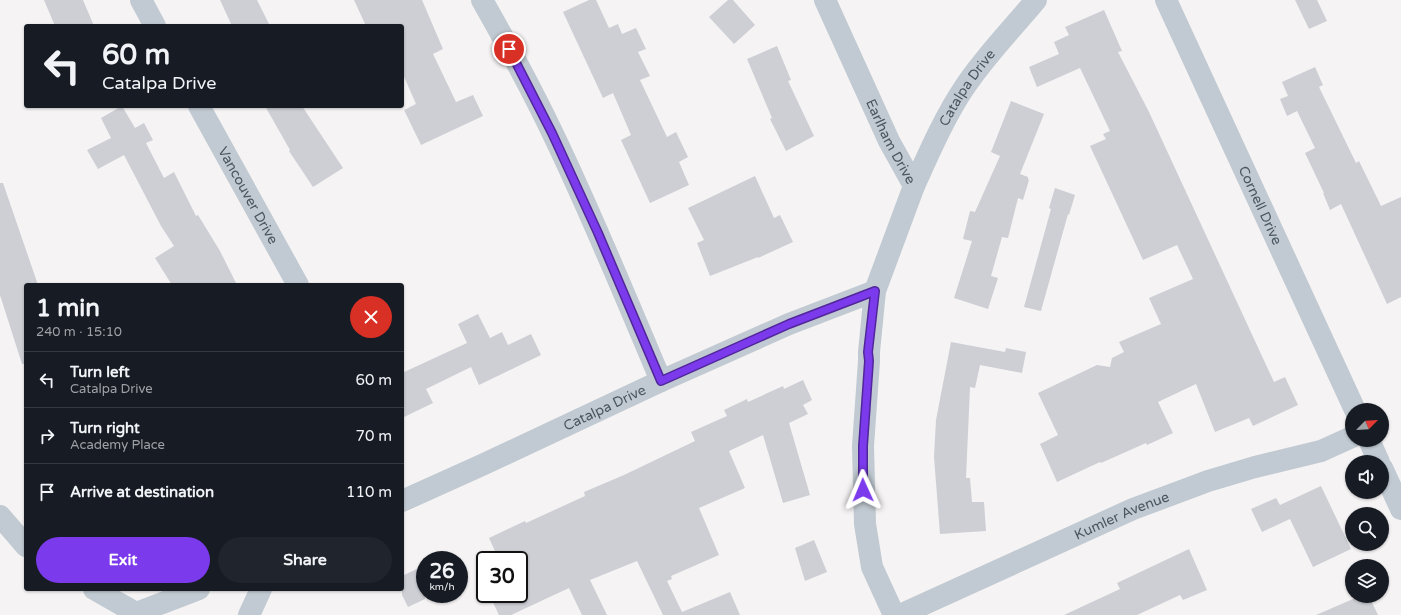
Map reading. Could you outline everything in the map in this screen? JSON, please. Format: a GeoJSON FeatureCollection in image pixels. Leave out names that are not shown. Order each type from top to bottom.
{"type":"FeatureCollection","features":[{"type":"Feature","properties":{"kind":"street"},"geometry":{"type":"LineString","coordinates":[[142,0],[154,24]]}},
{"type":"Feature","properties":{"kind":"street"},"geometry":{"type":"LineString","coordinates":[[482,0],[502,35],[552,133],[598,233],[661,381]]}},
{"type":"Feature","properties":{"kind":"street","name":"Earlham Drive"},"geometry":{"type":"LineString","coordinates":[[825,0],[889,140],[914,186],[875,291],[868,352],[869,361],[863,446],[865,524],[872,567],[894,615]]}},
{"type":"Feature","properties":{"kind":"street","name":"Catalpa Drive"},"geometry":{"type":"LineString","coordinates":[[914,186],[944,121],[964,88],[980,66],[1036,0]]}},
{"type":"Feature","properties":{"kind":"street","name":"Cornell Drive"},"geometry":{"type":"LineString","coordinates":[[1166,0],[1353,403]]}},
{"type":"Feature","properties":{"kind":"street","name":"Vancouver Drive"},"geometry":{"type":"LineString","coordinates":[[200,108],[297,283]]}},
{"type":"Feature","properties":{"kind":"street","name":"Catalpa Drive"},"geometry":{"type":"LineString","coordinates":[[404,500],[661,381],[789,324],[875,291]]}},
{"type":"Feature","properties":{"kind":"street","name":"Kumler Avenue"},"geometry":{"type":"LineString","coordinates":[[900,615],[1133,508],[1208,481],[1255,467],[1322,451],[1345,440]]}},
{"type":"Feature","properties":{"kind":"street"},"geometry":{"type":"LineString","coordinates":[[1389,483],[1401,509]]}},
{"type":"Feature","properties":{"kind":"street"},"geometry":{"type":"LineString","coordinates":[[0,516],[24,544]]}},
{"type":"Feature","properties":{"kind":"street"},"geometry":{"type":"LineString","coordinates":[[97,591],[135,614],[194,591]]}},
{"type":"Feature","properties":{"kind":"street"},"geometry":{"type":"LineString","coordinates":[[249,615],[261,591]]}},
{"type":"Feature","properties":{"kind":"building"},"geometry":{"type":"Polygon","coordinates":[[[44,0],[83,0],[93,24],[54,24],[44,0]]]}},
{"type":"Feature","properties":{"kind":"building"},"geometry":{"type":"Polygon","coordinates":[[[220,0],[257,0],[269,24],[231,24],[220,0]]]}},
{"type":"Feature","properties":{"kind":"building"},"geometry":{"type":"Polygon","coordinates":[[[354,0],[422,0],[443,49],[433,54],[456,102],[473,95],[483,116],[421,145],[404,110],[416,104],[404,77],[404,24],[365,24],[354,0]]]}},
{"type":"Feature","properties":{"kind":"building"},"geometry":{"type":"Polygon","coordinates":[[[589,0],[596,0],[609,28],[618,24],[622,34],[636,28],[646,49],[638,52],[650,76],[640,80],[667,137],[676,132],[688,157],[679,162],[689,185],[650,203],[621,140],[631,135],[613,93],[603,98],[563,12],[589,0]]]}},
{"type":"Feature","properties":{"kind":"building"},"geometry":{"type":"Polygon","coordinates":[[[728,0],[733,0],[755,25],[734,44],[709,17],[728,0]]]}},
{"type":"Feature","properties":{"kind":"building"},"geometry":{"type":"Polygon","coordinates":[[[1295,0],[1317,0],[1327,21],[1309,29],[1295,0]]]}},
{"type":"Feature","properties":{"kind":"building"},"geometry":{"type":"Polygon","coordinates":[[[1104,10],[1122,51],[1118,52],[1149,112],[1274,382],[1285,377],[1298,405],[1253,426],[1249,418],[1215,432],[1196,384],[1158,402],[1173,433],[1147,445],[1146,443],[1101,463],[1100,462],[1057,482],[1040,444],[1058,435],[1038,393],[1097,365],[1110,367],[1112,358],[1124,352],[1119,342],[1161,324],[1149,298],[1193,279],[1177,245],[1143,260],[1090,146],[1106,139],[1103,134],[1110,131],[1080,68],[1037,87],[1029,67],[1059,54],[1054,42],[1069,35],[1065,27],[1104,10]]]}},
{"type":"Feature","properties":{"kind":"building"},"geometry":{"type":"Polygon","coordinates":[[[777,46],[791,80],[788,81],[814,136],[786,151],[770,119],[772,118],[747,59],[777,46]]]}},
{"type":"Feature","properties":{"kind":"building"},"geometry":{"type":"Polygon","coordinates":[[[1315,67],[1323,85],[1319,87],[1356,163],[1359,161],[1381,206],[1401,197],[1401,297],[1387,304],[1341,204],[1330,210],[1324,193],[1305,153],[1315,148],[1297,111],[1287,116],[1280,99],[1288,96],[1282,82],[1315,67]]]}},
{"type":"Feature","properties":{"kind":"building"},"geometry":{"type":"Polygon","coordinates":[[[1011,101],[1044,114],[1020,174],[1028,177],[1029,180],[1023,200],[1018,198],[1008,238],[1002,237],[991,276],[998,278],[988,309],[954,298],[972,241],[963,239],[970,211],[975,212],[1000,156],[991,152],[1011,101]]]}},
{"type":"Feature","properties":{"kind":"building"},"geometry":{"type":"Polygon","coordinates":[[[118,108],[123,108],[135,128],[144,123],[153,140],[146,143],[164,178],[174,172],[196,216],[198,215],[220,251],[236,283],[171,283],[155,258],[174,246],[161,226],[124,155],[98,169],[87,150],[111,138],[101,118],[118,108]]]}},
{"type":"Feature","properties":{"kind":"building"},"geometry":{"type":"Polygon","coordinates":[[[266,108],[303,108],[343,168],[313,187],[289,151],[290,150],[266,108]]]}},
{"type":"Feature","properties":{"kind":"building"},"geometry":{"type":"Polygon","coordinates":[[[755,176],[774,218],[780,215],[793,242],[758,258],[710,276],[697,243],[704,240],[688,208],[755,176]]]}},
{"type":"Feature","properties":{"kind":"building"},"geometry":{"type":"Polygon","coordinates":[[[0,183],[3,183],[37,283],[24,283],[24,364],[22,364],[0,295],[0,183]]]}},
{"type":"Feature","properties":{"kind":"building"},"geometry":{"type":"Polygon","coordinates":[[[1055,188],[1075,195],[1069,215],[1068,214],[1041,311],[1024,307],[1051,209],[1049,208],[1055,188]]]}},
{"type":"Feature","properties":{"kind":"building"},"geometry":{"type":"Polygon","coordinates":[[[478,314],[490,338],[502,332],[508,345],[531,334],[541,355],[479,385],[471,367],[426,389],[433,403],[404,417],[404,372],[467,343],[458,324],[478,314]]]}},
{"type":"Feature","properties":{"kind":"building"},"geometry":{"type":"Polygon","coordinates":[[[951,342],[1005,352],[1006,348],[1026,352],[1022,373],[980,365],[975,388],[970,387],[966,478],[970,478],[972,502],[984,502],[986,531],[940,534],[934,457],[936,420],[951,342]]]}},
{"type":"Feature","properties":{"kind":"building"},"geometry":{"type":"Polygon","coordinates":[[[803,380],[812,400],[803,405],[808,414],[789,423],[810,495],[783,503],[763,435],[729,451],[745,488],[699,508],[719,555],[671,576],[672,579],[667,581],[682,612],[730,592],[740,615],[663,615],[637,561],[590,580],[607,615],[582,615],[569,588],[511,615],[499,615],[493,603],[528,603],[528,551],[495,551],[489,538],[585,496],[584,492],[624,475],[695,441],[691,432],[727,416],[724,410],[747,399],[748,402],[783,386],[784,389],[803,380]]]}},
{"type":"Feature","properties":{"kind":"building"},"geometry":{"type":"Polygon","coordinates":[[[1321,486],[1345,536],[1345,551],[1347,551],[1313,567],[1290,519],[1262,532],[1251,509],[1276,498],[1280,505],[1321,486]]]}},
{"type":"Feature","properties":{"kind":"building"},"geometry":{"type":"Polygon","coordinates":[[[814,540],[827,572],[805,581],[795,548],[814,540]]]}},
{"type":"Feature","properties":{"kind":"building"},"geometry":{"type":"Polygon","coordinates":[[[1189,549],[1207,590],[1183,600],[1180,595],[1137,615],[1064,615],[1120,589],[1117,583],[1189,549]]]}},
{"type":"Feature","properties":{"kind":"building"},"geometry":{"type":"Polygon","coordinates":[[[416,569],[416,603],[408,607],[402,595],[402,591],[404,591],[404,575],[416,569]]]}},
{"type":"Feature","properties":{"kind":"building"},"geometry":{"type":"Polygon","coordinates":[[[1345,602],[1372,603],[1378,615],[1316,615],[1345,602]]]}},
{"type":"Feature","properties":{"kind":"route"},"geometry":{"type":"LineString","coordinates":[[509,49],[552,133],[598,233],[661,381],[789,324],[875,291],[868,352],[869,361],[863,446],[863,490]]}}]}
